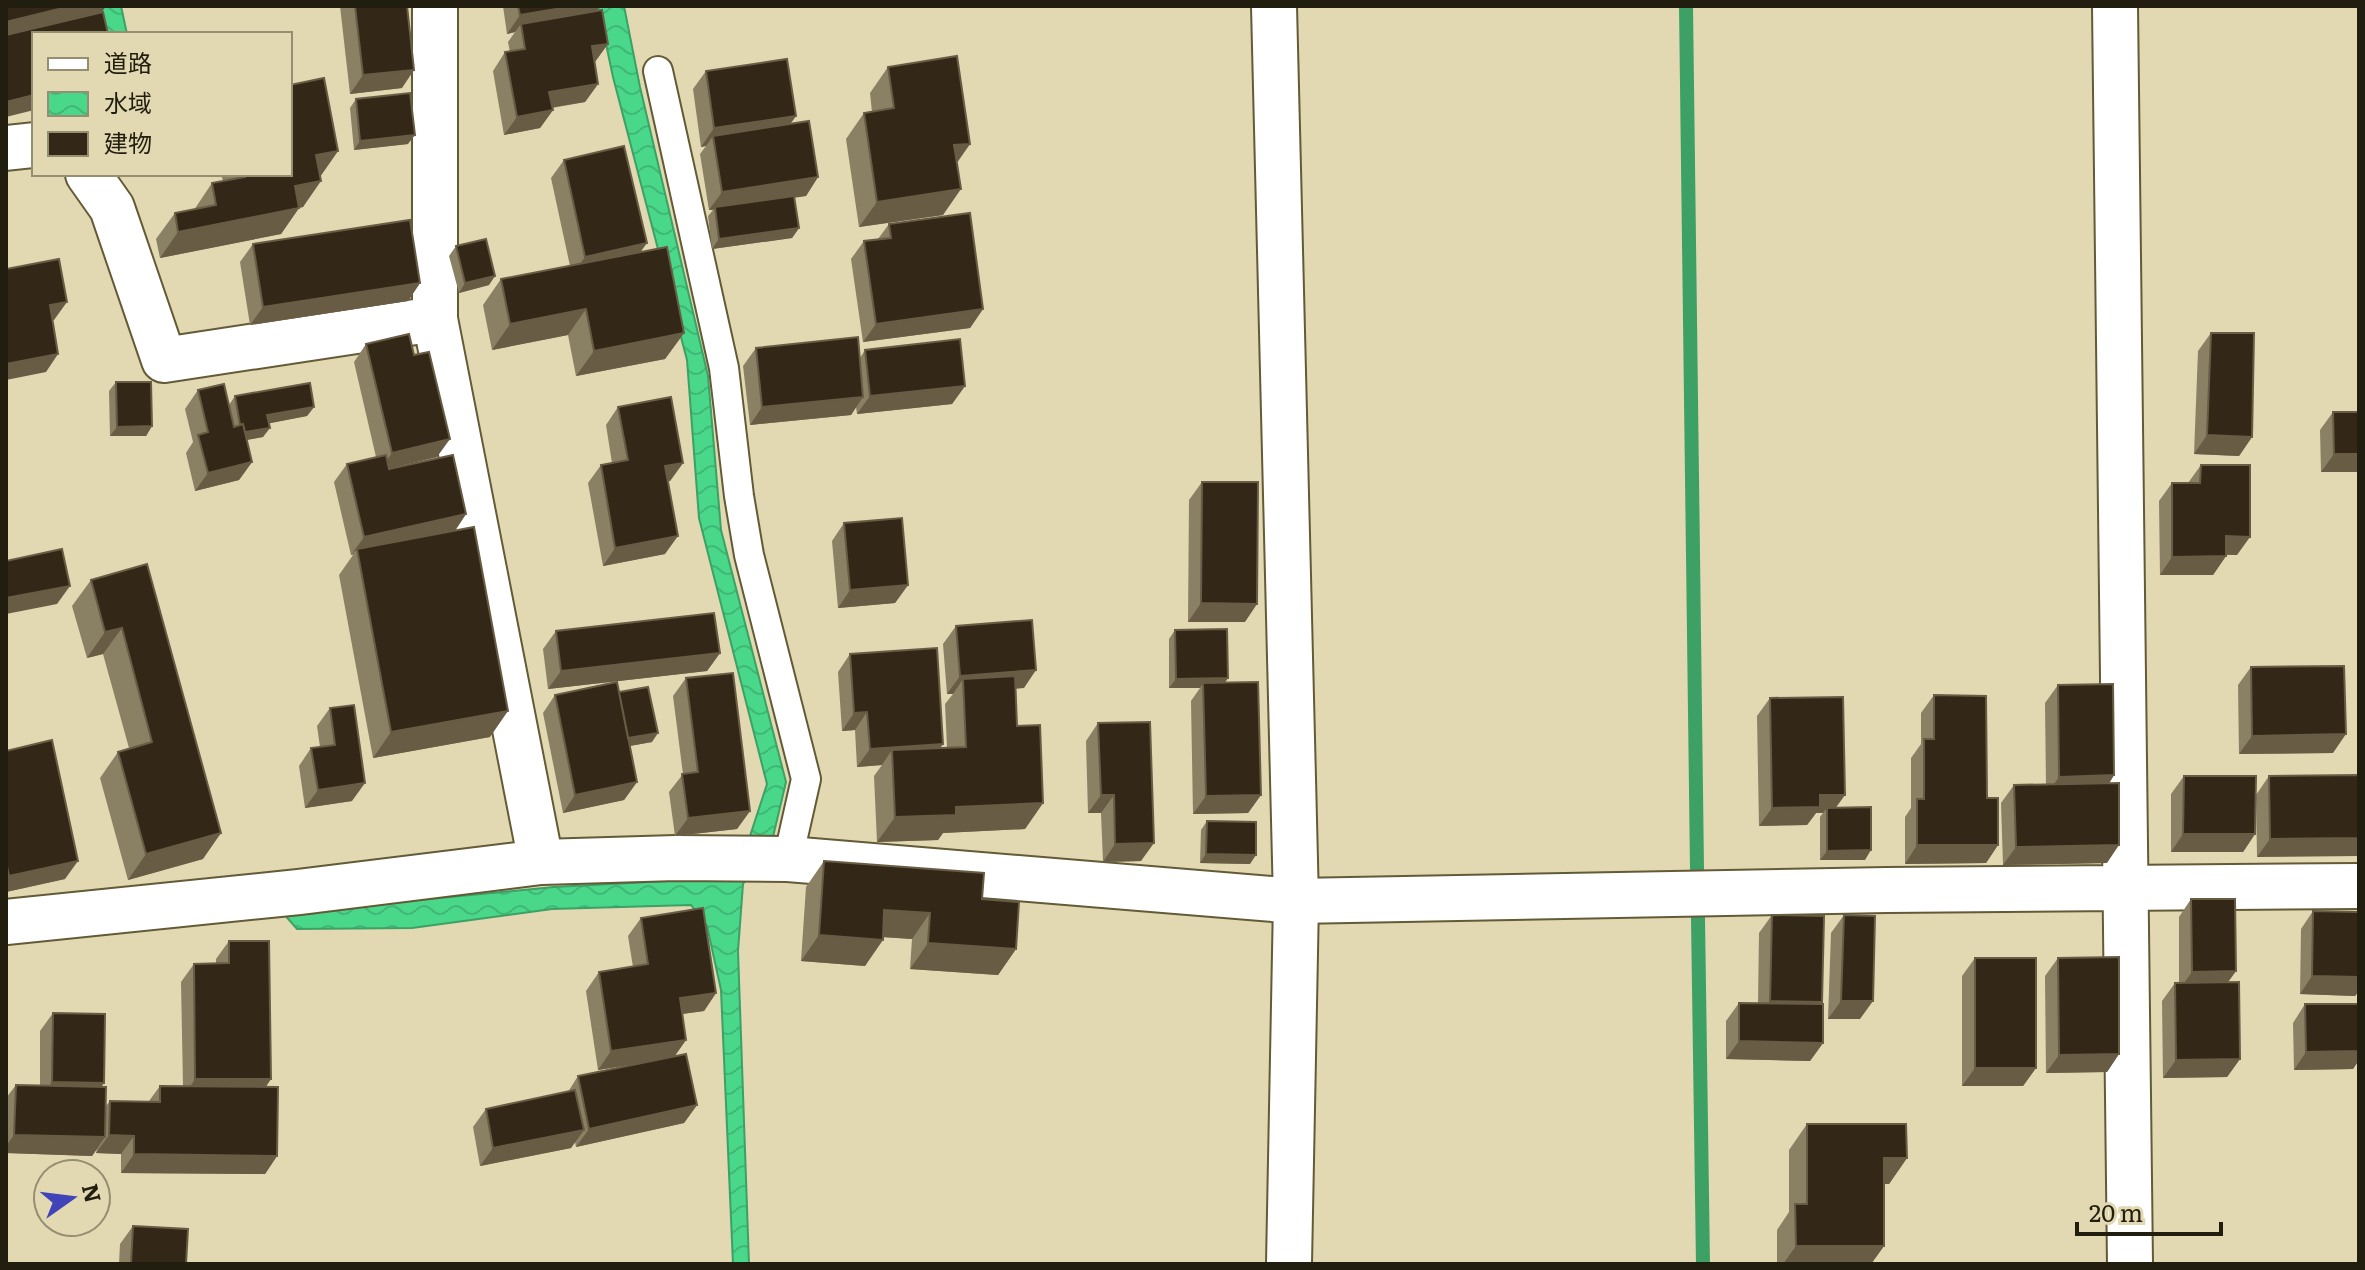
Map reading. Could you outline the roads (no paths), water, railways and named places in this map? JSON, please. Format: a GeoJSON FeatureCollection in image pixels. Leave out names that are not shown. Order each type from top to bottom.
{"type":"FeatureCollection","features":[{"type":"Feature","properties":{"kind":"street"},"geometry":{"type":"LineString","coordinates":[[435,6],[435,319],[541,862]]}},
{"type":"Feature","properties":{"kind":"street"},"geometry":{"type":"LineString","coordinates":[[1274,6],[1296,901],[1289,1264]]}},
{"type":"Feature","properties":{"kind":"street"},"geometry":{"type":"LineString","coordinates":[[2115,6],[2130,1264]]}},
{"type":"Feature","properties":{"kind":"street"},"geometry":{"type":"LineString","coordinates":[[6,148],[32,145]]}},
{"type":"Feature","properties":{"kind":"street"},"geometry":{"type":"LineString","coordinates":[[89,176],[112,208],[164,360],[435,319]]}},
{"type":"Feature","properties":{"kind":"street"},"geometry":{"type":"LineString","coordinates":[[6,922],[299,892],[541,862],[722,858],[778,859],[1296,901],[2359,886]]}},
{"type":"Feature","properties":{"kind":"lane"},"geometry":{"type":"LineString","coordinates":[[658,71],[724,368],[749,555],[806,779],[778,859]]}},
{"type":"Feature","properties":{"kind":"water"},"geometry":{"type":"Polygon","coordinates":[[[101,6],[121,6],[127,32],[107,32],[101,6]]]}},
{"type":"Feature","properties":{"kind":"water"},"geometry":{"type":"Polygon","coordinates":[[[598,6],[624,6],[708,376],[721,530],[786,782],[772,841],[743,884],[738,951],[749,1264],[733,1264],[721,990],[707,926],[691,905],[552,909],[412,928],[297,929],[283,913],[554,887],[724,878],[750,836],[767,784],[699,518],[687,360],[613,77],[598,6]]]}},
{"type":"Feature","properties":{"kind":"waterway"},"geometry":{"type":"LineString","coordinates":[[1686,6],[1697,869]]}},
{"type":"Feature","properties":{"kind":"waterway"},"geometry":{"type":"LineString","coordinates":[[1698,918],[1703,1264]]}}]}
